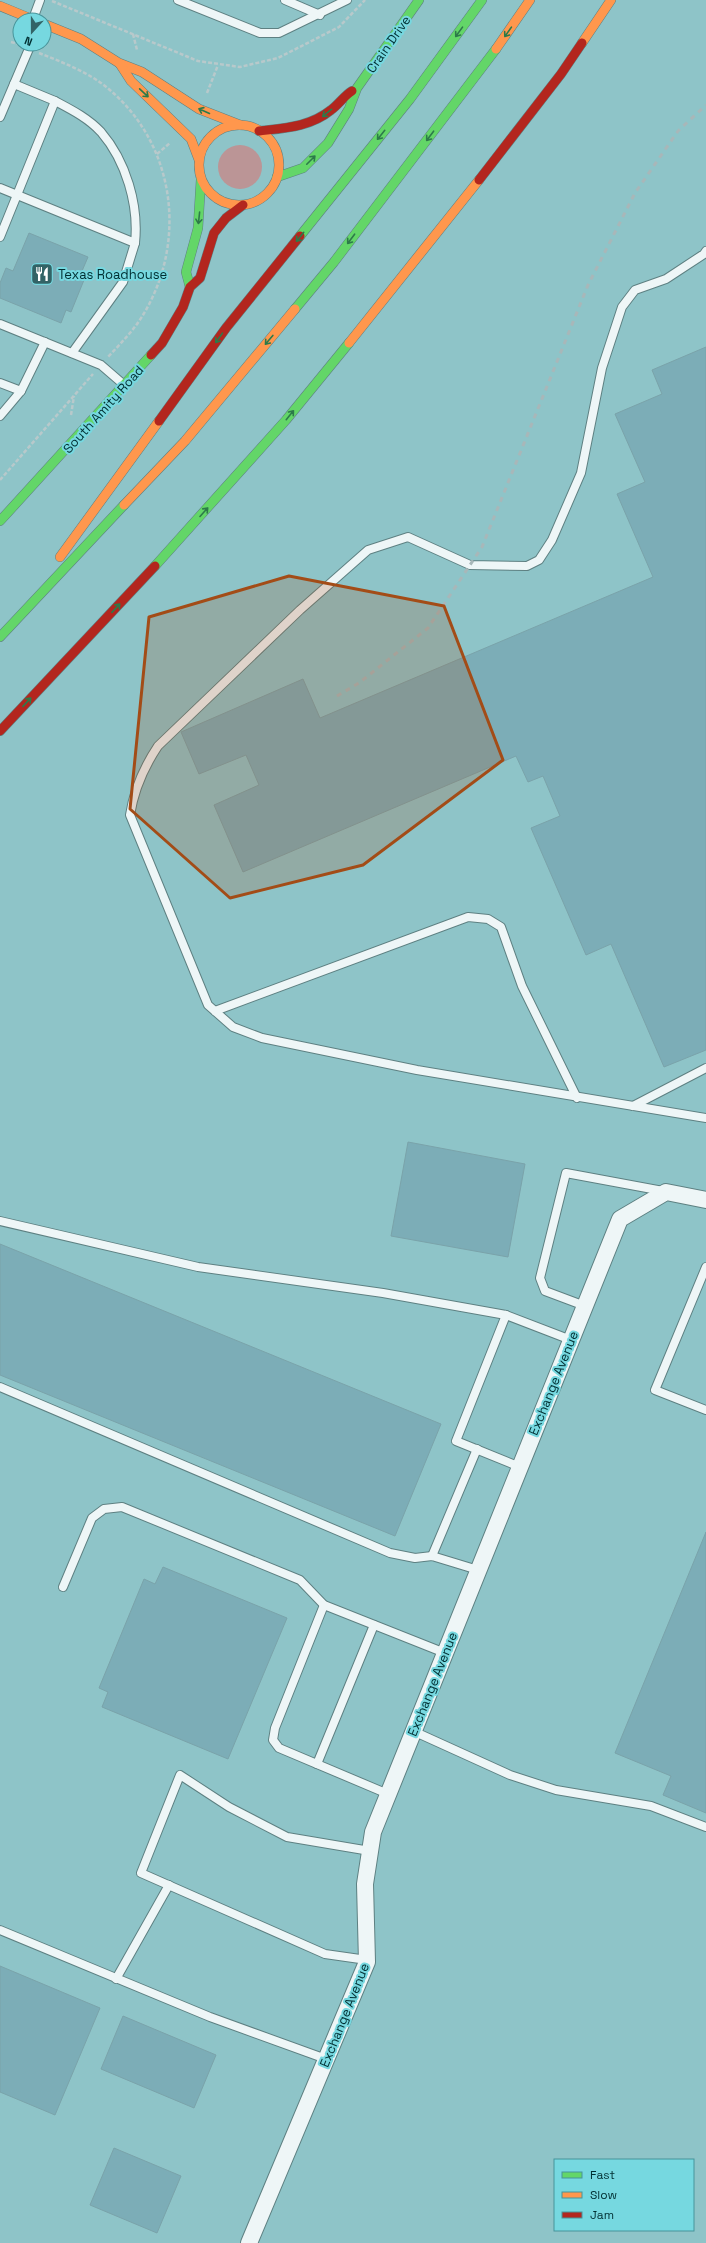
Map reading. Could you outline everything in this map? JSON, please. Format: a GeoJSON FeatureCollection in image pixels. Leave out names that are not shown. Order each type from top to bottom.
{"type":"FeatureCollection","features":[{"type":"Feature","properties":{"kind":"main road","name":"Crain Drive"},"geometry":{"type":"LineString","coordinates":[[277,177],[290,175],[304,167],[321,151],[353,103],[357,88],[419,0]]}},
{"type":"Feature","properties":{"kind":"main road"},"geometry":{"type":"LineString","coordinates":[[3,635],[226,328],[410,99],[482,0]]}},
{"type":"Feature","properties":{"kind":"main road"},"geometry":{"type":"LineString","coordinates":[[3,635],[185,441],[334,262],[494,52],[530,0]]}},
{"type":"Feature","properties":{"kind":"main road"},"geometry":{"type":"LineString","coordinates":[[0,731],[140,583],[286,420],[415,262],[556,80],[611,0]]}},
{"type":"Feature","properties":{"kind":"main road"},"geometry":{"type":"LineString","coordinates":[[0,6],[14,12]]}},
{"type":"Feature","properties":{"kind":"main road"},"geometry":{"type":"LineString","coordinates":[[52,27],[81,39],[119,63],[142,72],[184,101],[240,125],[259,131],[274,146],[279,167],[277,177],[272,188],[264,196],[254,202],[243,205],[232,204],[218,198],[206,188],[201,179],[199,160],[191,139],[131,82],[119,63]]}},
{"type":"Feature","properties":{"kind":"main road","name":"Crain Drive"},"geometry":{"type":"LineString","coordinates":[[259,131],[305,126],[329,112],[342,97],[357,88]]}},
{"type":"Feature","properties":{"kind":"main road"},"geometry":{"type":"LineString","coordinates":[[199,160],[202,148],[218,131],[228,126],[240,125]]}},
{"type":"Feature","properties":{"kind":"main road","name":"South Amity Road"},"geometry":{"type":"LineString","coordinates":[[190,287],[186,272],[198,228],[201,179]]}},
{"type":"Feature","properties":{"kind":"main road","name":"South Amity Road"},"geometry":{"type":"LineString","coordinates":[[0,521],[162,343],[183,307],[190,287],[200,278],[214,233],[219,226],[243,205]]}},
{"type":"Feature","properties":{"kind":"street"},"geometry":{"type":"LineString","coordinates":[[666,1192],[706,1200]]}},
{"type":"Feature","properties":{"kind":"street","name":"Exchange Avenue"},"geometry":{"type":"LineString","coordinates":[[249,2243],[367,1960],[365,1884],[373,1832],[388,1794],[620,1219],[666,1192]]}},
{"type":"Feature","properties":{"kind":"lane"},"geometry":{"type":"LineString","coordinates":[[36,12],[40,0]]}},
{"type":"Feature","properties":{"kind":"lane"},"geometry":{"type":"LineString","coordinates":[[178,0],[194,3],[260,33],[279,33],[320,15],[347,0]]}},
{"type":"Feature","properties":{"kind":"lane"},"geometry":{"type":"LineString","coordinates":[[285,0],[320,15]]}},
{"type":"Feature","properties":{"kind":"lane"},"geometry":{"type":"LineString","coordinates":[[0,118],[28,52]]}},
{"type":"Feature","properties":{"kind":"lane"},"geometry":{"type":"LineString","coordinates":[[14,84],[56,101],[80,114],[100,131],[113,149],[134,203],[136,228],[135,243],[123,282],[72,353]]}},
{"type":"Feature","properties":{"kind":"lane"},"geometry":{"type":"LineString","coordinates":[[0,236],[56,101]]}},
{"type":"Feature","properties":{"kind":"lane"},"geometry":{"type":"LineString","coordinates":[[0,188],[135,243]]}},
{"type":"Feature","properties":{"kind":"lane"},"geometry":{"type":"LineString","coordinates":[[706,251],[666,279],[635,290],[622,307],[602,368],[581,473],[552,540],[539,560],[527,566],[470,565],[408,537],[368,550],[300,610],[154,751],[148,761],[133,799],[130,815],[208,1005],[233,1027],[262,1038],[417,1070],[577,1098],[706,1118]]}},
{"type":"Feature","properties":{"kind":"lane"},"geometry":{"type":"LineString","coordinates":[[0,324],[101,365],[125,385]]}},
{"type":"Feature","properties":{"kind":"lane"},"geometry":{"type":"LineString","coordinates":[[0,416],[21,392],[45,342]]}},
{"type":"Feature","properties":{"kind":"lane"},"geometry":{"type":"LineString","coordinates":[[0,383],[21,392]]}},
{"type":"Feature","properties":{"kind":"lane"},"geometry":{"type":"LineString","coordinates":[[215,1011],[468,917],[488,919],[501,927],[522,986],[577,1098]]}},
{"type":"Feature","properties":{"kind":"lane"},"geometry":{"type":"LineString","coordinates":[[633,1106],[706,1068]]}},
{"type":"Feature","properties":{"kind":"lane"},"geometry":{"type":"LineString","coordinates":[[585,1306],[545,1291],[540,1278],[566,1173],[666,1192]]}},
{"type":"Feature","properties":{"kind":"lane"},"geometry":{"type":"LineString","coordinates":[[0,1221],[198,1267],[382,1293],[506,1315],[571,1340]]}},
{"type":"Feature","properties":{"kind":"lane"},"geometry":{"type":"LineString","coordinates":[[706,1268],[655,1390],[706,1410]]}},
{"type":"Feature","properties":{"kind":"lane"},"geometry":{"type":"LineString","coordinates":[[506,1315],[456,1440],[520,1467]]}},
{"type":"Feature","properties":{"kind":"lane"},"geometry":{"type":"LineString","coordinates":[[0,1387],[390,1553],[416,1558],[432,1556],[478,1570]]}},
{"type":"Feature","properties":{"kind":"lane"},"geometry":{"type":"LineString","coordinates":[[432,1556],[477,1449]]}},
{"type":"Feature","properties":{"kind":"lane"},"geometry":{"type":"LineString","coordinates":[[63,1587],[92,1518],[104,1509],[122,1508],[300,1580],[324,1605],[445,1653]]}},
{"type":"Feature","properties":{"kind":"lane"},"geometry":{"type":"LineString","coordinates":[[324,1605],[275,1728],[273,1740],[279,1748],[388,1794]]}},
{"type":"Feature","properties":{"kind":"lane"},"geometry":{"type":"LineString","coordinates":[[317,1764],[374,1625]]}},
{"type":"Feature","properties":{"kind":"lane"},"geometry":{"type":"LineString","coordinates":[[413,1731],[510,1775],[556,1790],[651,1806],[706,1827]]}},
{"type":"Feature","properties":{"kind":"lane"},"geometry":{"type":"LineString","coordinates":[[367,1960],[325,1954],[141,1873],[180,1775],[229,1807],[287,1837],[370,1851]]}},
{"type":"Feature","properties":{"kind":"lane"},"geometry":{"type":"LineString","coordinates":[[116,1979],[169,1885]]}},
{"type":"Feature","properties":{"kind":"lane"},"geometry":{"type":"LineString","coordinates":[[0,1930],[210,2017],[326,2059]]}},
{"type":"Feature","properties":{"kind":"path"},"geometry":{"type":"LineString","coordinates":[[54,3],[198,61],[240,67],[278,58],[339,27],[365,0]]}},
{"type":"Feature","properties":{"kind":"path"},"geometry":{"type":"LineString","coordinates":[[205,97],[218,65]]}},
{"type":"Feature","properties":{"kind":"path"},"geometry":{"type":"LineString","coordinates":[[157,154],[173,140]]}},
{"type":"Feature","properties":{"kind":"path"},"geometry":{"type":"LineString","coordinates":[[0,480],[90,378]]}},
{"type":"Feature","properties":{"kind":"path"},"geometry":{"type":"LineString","coordinates":[[70,423],[74,395]]}},
{"type":"Feature","properties":{"kind":"highlighted area"},"geometry":{"type":"Polygon","coordinates":[[[289,576],[444,606],[503,760],[363,865],[230,898],[130,809],[149,617],[289,576]]]}},
{"type":"Feature","properties":{"kind":"shaded area"},"geometry":{"type":"Polygon","coordinates":[[[240,145],[252,149],[258,155],[262,167],[258,179],[252,185],[240,189],[228,185],[222,179],[218,167],[222,155],[228,149],[240,145]]]}},
{"type":"Feature","properties":{"kind":"building","name":"Texas Roadhouse"},"geometry":{"type":"Polygon","coordinates":[[[29,233],[88,257],[79,278],[84,280],[71,312],[66,310],[61,323],[0,298],[0,283],[6,268],[13,271],[29,233]]]}},
{"type":"Feature","properties":{"kind":"building"},"geometry":{"type":"Polygon","coordinates":[[[706,347],[706,1050],[664,1067],[611,944],[586,955],[531,828],[560,816],[543,776],[528,782],[516,756],[243,872],[214,805],[259,785],[246,755],[199,774],[181,732],[303,679],[320,718],[653,577],[617,494],[645,482],[615,414],[662,394],[652,370],[706,347]]]}},
{"type":"Feature","properties":{"kind":"building"},"geometry":{"type":"Polygon","coordinates":[[[408,1142],[525,1164],[508,1257],[391,1236],[408,1142]]]}},
{"type":"Feature","properties":{"kind":"building"},"geometry":{"type":"Polygon","coordinates":[[[0,1244],[441,1424],[395,1536],[0,1375],[0,1244]]]}},
{"type":"Feature","properties":{"kind":"building"},"geometry":{"type":"Polygon","coordinates":[[[706,1532],[706,1813],[663,1795],[671,1776],[615,1753],[706,1532]]]}},
{"type":"Feature","properties":{"kind":"building"},"geometry":{"type":"Polygon","coordinates":[[[163,1567],[287,1618],[228,1759],[102,1707],[108,1692],[99,1688],[144,1579],[155,1584],[163,1567]]]}},
{"type":"Feature","properties":{"kind":"building"},"geometry":{"type":"Polygon","coordinates":[[[0,1966],[100,2008],[55,2115],[0,2092],[0,1966]]]}},
{"type":"Feature","properties":{"kind":"building"},"geometry":{"type":"Polygon","coordinates":[[[123,2016],[216,2055],[194,2108],[101,2069],[123,2016]]]}},
{"type":"Feature","properties":{"kind":"building"},"geometry":{"type":"Polygon","coordinates":[[[114,2148],[181,2176],[157,2233],[90,2205],[114,2148]]]}},
{"type":"Feature","properties":{"kind":"railway"},"geometry":{"type":"LineString","coordinates":[[337,696],[359,683],[428,628],[482,547],[588,285],[635,193],[678,131],[706,105]]}},
{"type":"Feature","properties":{"kind":"traffic: fast"},"geometry":{"type":"LineString","coordinates":[[277,177],[303,168],[328,143],[349,109],[357,88],[419,0]]}},
{"type":"Feature","properties":{"kind":"traffic: fast"},"geometry":{"type":"LineString","coordinates":[[300,236],[410,99],[482,0]]}},
{"type":"Feature","properties":{"kind":"traffic: fast"},"geometry":{"type":"LineString","coordinates":[[295,309],[334,262],[496,49]]}},
{"type":"Feature","properties":{"kind":"traffic: fast"},"geometry":{"type":"LineString","coordinates":[[190,287],[186,272],[198,228],[201,179]]}},
{"type":"Feature","properties":{"kind":"traffic: fast"},"geometry":{"type":"LineString","coordinates":[[155,566],[286,420],[349,343]]}},
{"type":"Feature","properties":{"kind":"traffic: fast"},"geometry":{"type":"LineString","coordinates":[[0,521],[151,355]]}},
{"type":"Feature","properties":{"kind":"traffic: fast"},"geometry":{"type":"LineString","coordinates":[[0,637],[124,505]]}},
{"type":"Feature","properties":{"kind":"traffic: slow"},"geometry":{"type":"LineString","coordinates":[[496,49],[530,0]]}},
{"type":"Feature","properties":{"kind":"traffic: slow"},"geometry":{"type":"LineString","coordinates":[[582,43],[611,0]]}},
{"type":"Feature","properties":{"kind":"traffic: slow"},"geometry":{"type":"LineString","coordinates":[[0,6],[15,12]]}},
{"type":"Feature","properties":{"kind":"traffic: slow"},"geometry":{"type":"LineString","coordinates":[[52,27],[81,39],[119,63],[142,72],[199,109],[240,125]]}},
{"type":"Feature","properties":{"kind":"traffic: slow"},"geometry":{"type":"LineString","coordinates":[[120,64],[131,81],[191,139],[199,160]]}},
{"type":"Feature","properties":{"kind":"traffic: slow"},"geometry":{"type":"LineString","coordinates":[[239,125],[254,128],[267,137],[276,150],[279,165],[276,180],[267,193],[254,202],[239,205],[224,202],[211,193],[202,180],[199,165],[202,150],[211,137],[224,128],[239,125]]}},
{"type":"Feature","properties":{"kind":"traffic: slow"},"geometry":{"type":"LineString","coordinates":[[349,343],[479,180]]}},
{"type":"Feature","properties":{"kind":"traffic: slow"},"geometry":{"type":"LineString","coordinates":[[124,505],[185,441],[295,309]]}},
{"type":"Feature","properties":{"kind":"traffic: slow"},"geometry":{"type":"LineString","coordinates":[[60,557],[159,421]]}},
{"type":"Feature","properties":{"kind":"traffic: jam"},"geometry":{"type":"LineString","coordinates":[[479,180],[561,74],[582,43]]}},
{"type":"Feature","properties":{"kind":"traffic: jam"},"geometry":{"type":"LineString","coordinates":[[259,131],[297,126],[315,120],[331,110],[352,91]]}},
{"type":"Feature","properties":{"kind":"traffic: jam"},"geometry":{"type":"LineString","coordinates":[[151,355],[162,343],[183,307],[190,287],[200,278],[214,233],[226,218],[243,205]]}},
{"type":"Feature","properties":{"kind":"traffic: jam"},"geometry":{"type":"LineString","coordinates":[[159,421],[226,328],[300,236]]}},
{"type":"Feature","properties":{"kind":"traffic: jam"},"geometry":{"type":"LineString","coordinates":[[0,731],[155,566]]}},
{"type":"Feature","properties":{"kind":"place","name":"Texas Roadhouse"},"geometry":{"type":"Point","coordinates":[42,274]}}]}
